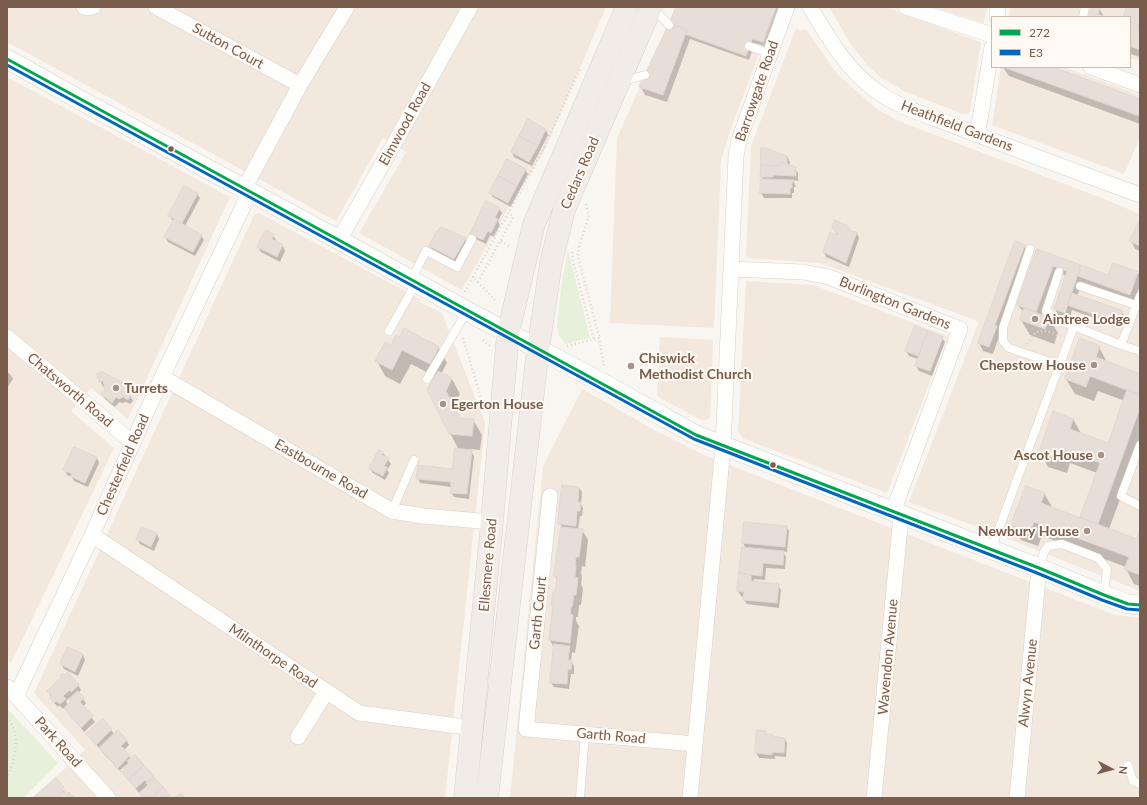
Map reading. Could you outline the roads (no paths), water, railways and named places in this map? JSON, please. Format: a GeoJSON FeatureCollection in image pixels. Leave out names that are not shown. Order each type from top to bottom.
{"type":"FeatureCollection","features":[{"type":"Feature","properties":{"kind":"highway","name":"Cedars Road"},"geometry":{"type":"LineString","coordinates":[[508,333],[534,224],[627,7]]}},
{"type":"Feature","properties":{"kind":"highway","name":"Cedars Road"},"geometry":{"type":"LineString","coordinates":[[538,349],[551,263],[564,210],[652,7]]}},
{"type":"Feature","properties":{"kind":"highway","name":"Ellesmere Road"},"geometry":{"type":"LineString","coordinates":[[466,798],[508,333]]}},
{"type":"Feature","properties":{"kind":"highway","name":"Ellesmere Road"},"geometry":{"type":"LineString","coordinates":[[487,798],[538,349]]}},
{"type":"Feature","properties":{"kind":"street"},"geometry":{"type":"LineString","coordinates":[[84,7],[93,7]]}},
{"type":"Feature","properties":{"kind":"street","name":"Sutton Court"},"geometry":{"type":"LineString","coordinates":[[156,7],[300,85]]}},
{"type":"Feature","properties":{"kind":"street","name":"Chesterfield Road"},"geometry":{"type":"LineString","coordinates":[[12,691],[92,535],[247,190],[300,85],[347,7]]}},
{"type":"Feature","properties":{"kind":"street","name":"Elmwood Road"},"geometry":{"type":"LineString","coordinates":[[339,240],[470,7]]}},
{"type":"Feature","properties":{"kind":"street","name":"Barrowgate Road"},"geometry":{"type":"LineString","coordinates":[[690,798],[723,447],[736,156],[739,140],[771,54],[786,7]]}},
{"type":"Feature","properties":{"kind":"street","name":"Heathfield Gardens"},"geometry":{"type":"LineString","coordinates":[[810,7],[834,46],[847,62],[875,90],[893,102],[1140,195]]}},
{"type":"Feature","properties":{"kind":"street"},"geometry":{"type":"LineString","coordinates":[[906,7],[991,35]]}},
{"type":"Feature","properties":{"kind":"street"},"geometry":{"type":"LineString","coordinates":[[976,134],[979,125],[991,53]]}},
{"type":"Feature","properties":{"kind":"street"},"geometry":{"type":"LineString","coordinates":[[7,58],[82,101],[413,281],[463,318],[508,333],[696,435],[723,447],[1039,568],[1104,595],[1128,604],[1140,605]]}},
{"type":"Feature","properties":{"kind":"street"},"geometry":{"type":"LineString","coordinates":[[1094,68],[1140,85]]}},
{"type":"Feature","properties":{"kind":"street","name":"Burlington Gardens"},"geometry":{"type":"LineString","coordinates":[[731,269],[803,272],[830,278],[960,329],[897,514]]}},
{"type":"Feature","properties":{"kind":"street","name":"Chatsworth Road"},"geometry":{"type":"LineString","coordinates":[[7,337],[133,443]]}},
{"type":"Feature","properties":{"kind":"street","name":"Eastbourne Road"},"geometry":{"type":"LineString","coordinates":[[162,377],[392,511],[423,516],[492,522]]}},
{"type":"Feature","properties":{"kind":"street","name":"Garth Court"},"geometry":{"type":"LineString","coordinates":[[526,729],[550,496]]}},
{"type":"Feature","properties":{"kind":"street","name":"Wavendon Avenue"},"geometry":{"type":"LineString","coordinates":[[874,798],[897,514]]}},
{"type":"Feature","properties":{"kind":"street","name":"Milnthorpe Road"},"geometry":{"type":"LineString","coordinates":[[92,535],[359,713],[473,728]]}},
{"type":"Feature","properties":{"kind":"street","name":"Alwyn Avenue"},"geometry":{"type":"LineString","coordinates":[[1017,798],[1039,568]]}},
{"type":"Feature","properties":{"kind":"street","name":"Park Road"},"geometry":{"type":"LineString","coordinates":[[12,691],[108,798]]}},
{"type":"Feature","properties":{"kind":"street"},"geometry":{"type":"LineString","coordinates":[[298,737],[326,692]]}},
{"type":"Feature","properties":{"kind":"street","name":"Garth Road"},"geometry":{"type":"LineString","coordinates":[[526,729],[695,744]]}},
{"type":"Feature","properties":{"kind":"lane"},"geometry":{"type":"LineString","coordinates":[[652,7],[669,25]]}},
{"type":"Feature","properties":{"kind":"lane"},"geometry":{"type":"LineString","coordinates":[[749,46],[771,54]]}},
{"type":"Feature","properties":{"kind":"lane"},"geometry":{"type":"LineString","coordinates":[[619,82],[645,75]]}},
{"type":"Feature","properties":{"kind":"lane"},"geometry":{"type":"LineString","coordinates":[[389,331],[426,251],[457,267],[472,239]]}},
{"type":"Feature","properties":{"kind":"lane"},"geometry":{"type":"LineString","coordinates":[[1030,249],[1002,328],[1003,340],[1009,348],[1059,366]]}},
{"type":"Feature","properties":{"kind":"lane"},"geometry":{"type":"LineString","coordinates":[[1059,272],[1046,311],[1059,321],[1120,345],[1140,351]]}},
{"type":"Feature","properties":{"kind":"lane"},"geometry":{"type":"LineString","coordinates":[[1080,286],[1136,306]]}},
{"type":"Feature","properties":{"kind":"lane"},"geometry":{"type":"LineString","coordinates":[[1120,345],[1140,296]]}},
{"type":"Feature","properties":{"kind":"lane"},"geometry":{"type":"LineString","coordinates":[[427,378],[463,318]]}},
{"type":"Feature","properties":{"kind":"lane"},"geometry":{"type":"LineString","coordinates":[[991,550],[1074,326]]}},
{"type":"Feature","properties":{"kind":"lane"},"geometry":{"type":"LineString","coordinates":[[1140,445],[1121,496],[1140,506]]}},
{"type":"Feature","properties":{"kind":"lane"},"geometry":{"type":"LineString","coordinates":[[392,511],[414,460]]}},
{"type":"Feature","properties":{"kind":"lane"},"geometry":{"type":"LineString","coordinates":[[1039,568],[1044,552],[1048,546],[1062,544],[1098,558],[1107,569],[1104,595]]}},
{"type":"Feature","properties":{"kind":"lane"},"geometry":{"type":"LineString","coordinates":[[580,798],[586,734]]}},
{"type":"Feature","properties":{"kind":"lane"},"geometry":{"type":"LineString","coordinates":[[1128,765],[1133,781],[1140,784]]}},
{"type":"Feature","properties":{"kind":"place","name":"Aintree Lodge"},"geometry":{"type":"Point","coordinates":[1035,319]}},
{"type":"Feature","properties":{"kind":"place","name":"Chepstow House"},"geometry":{"type":"Point","coordinates":[1094,365]}},
{"type":"Feature","properties":{"kind":"place","name":"Chiswick Methodist Church"},"geometry":{"type":"Point","coordinates":[631,366]}},
{"type":"Feature","properties":{"kind":"place","name":"Turrets"},"geometry":{"type":"Point","coordinates":[116,388]}},
{"type":"Feature","properties":{"kind":"place","name":"Egerton House"},"geometry":{"type":"Point","coordinates":[443,404]}},
{"type":"Feature","properties":{"kind":"place","name":"Ascot House"},"geometry":{"type":"Point","coordinates":[1101,455]}},
{"type":"Feature","properties":{"kind":"place","name":"Newbury House"},"geometry":{"type":"Point","coordinates":[1087,531]}}]}
